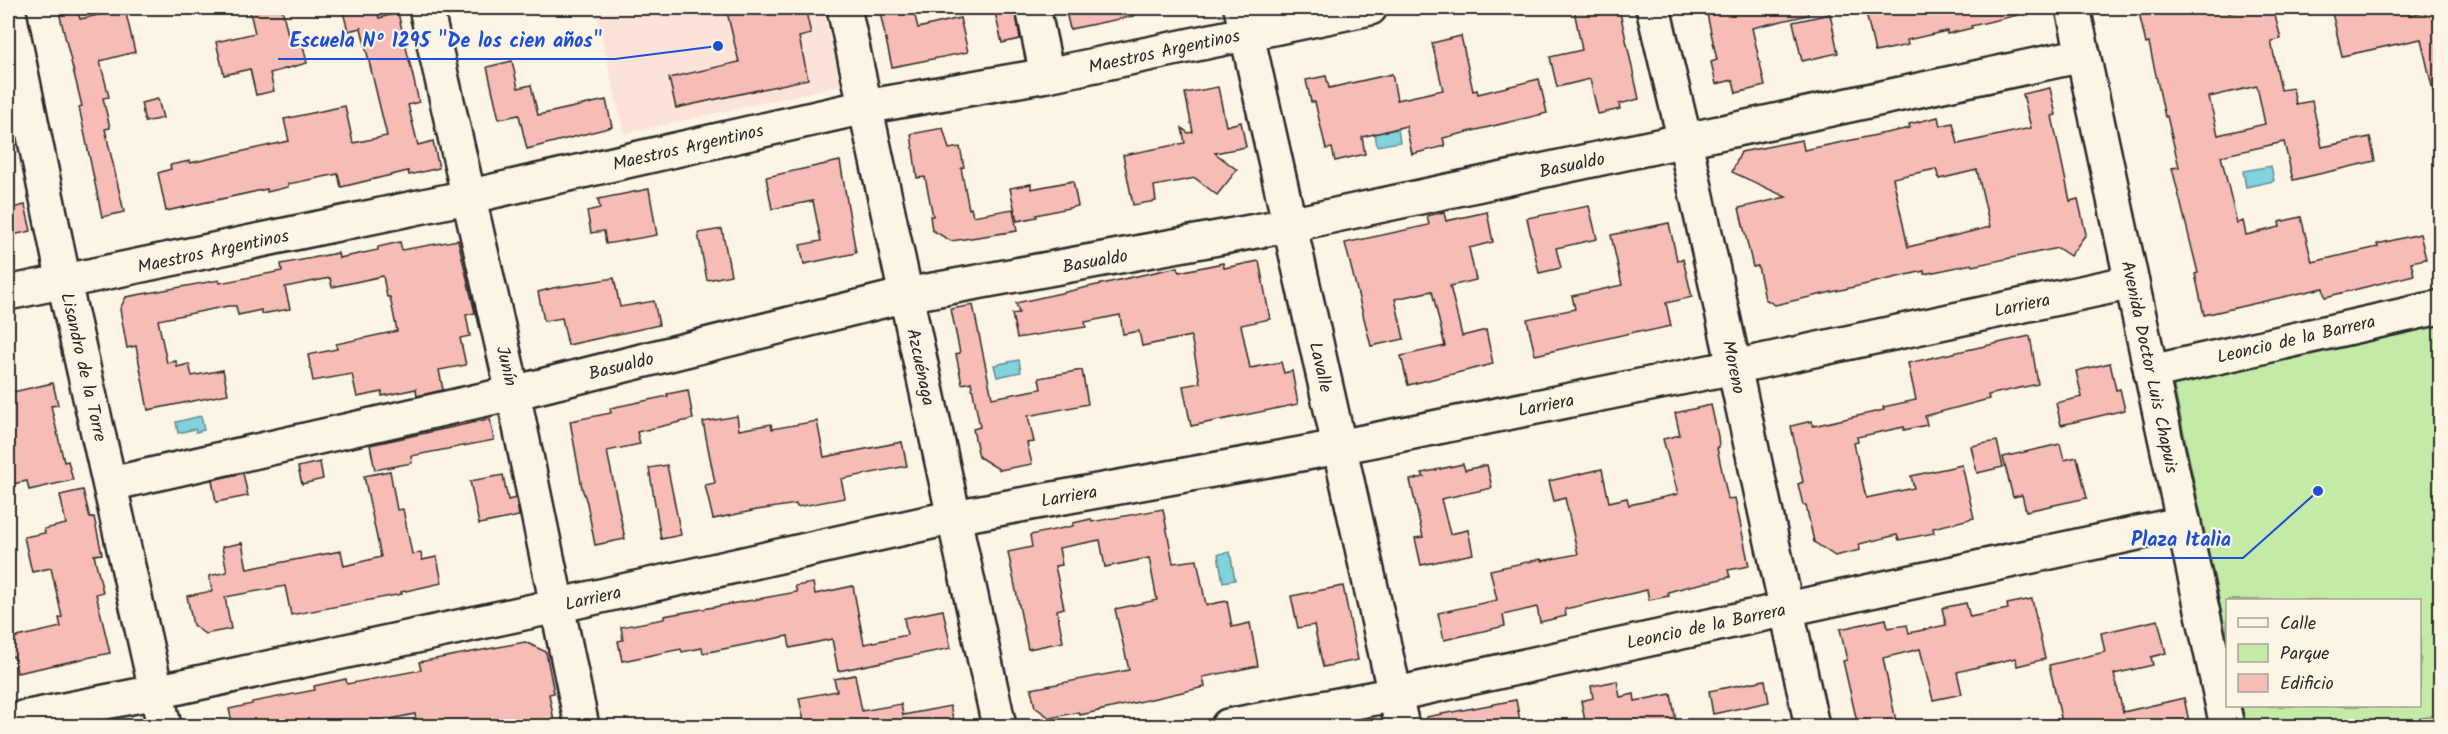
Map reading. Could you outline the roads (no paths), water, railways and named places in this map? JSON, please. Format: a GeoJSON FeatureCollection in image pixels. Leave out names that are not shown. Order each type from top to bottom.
{"type":"FeatureCollection","features":[{"type":"Feature","properties":{"kind":"street","name":"Lisandro de la Torre"},"geometry":{"type":"LineString","coordinates":[[8,8],[64,282],[164,726]]}},
{"type":"Feature","properties":{"kind":"street","name":"Junín"},"geometry":{"type":"LineString","coordinates":[[426,8],[513,393],[582,726]]}},
{"type":"Feature","properties":{"kind":"street","name":"Azcuénaga"},"geometry":{"type":"LineString","coordinates":[[844,8],[999,726]]}},
{"type":"Feature","properties":{"kind":"street"},"geometry":{"type":"LineString","coordinates":[[1033,8],[1047,75]]}},
{"type":"Feature","properties":{"kind":"street","name":"Maestros Argentinos"},"geometry":{"type":"LineString","coordinates":[[8,293],[467,197],[865,106],[1047,75],[1244,21],[1370,8]]}},
{"type":"Feature","properties":{"kind":"street","name":"Moreno"},"geometry":{"type":"LineString","coordinates":[[1653,8],[1685,141],[1812,726]]}},
{"type":"Feature","properties":{"kind":"street","name":"Avenida Doctor Luis Chapuis"},"geometry":{"type":"LineString","coordinates":[[2073,8],[2227,726]]}},
{"type":"Feature","properties":{"kind":"street","name":"Lavalle"},"geometry":{"type":"LineString","coordinates":[[1244,21],[1402,726]]}},
{"type":"Feature","properties":{"kind":"street","name":"Basualdo"},"geometry":{"type":"LineString","coordinates":[[111,484],[513,393],[906,295],[1289,225],[2083,55]]}},
{"type":"Feature","properties":{"kind":"street","name":"Larriera"},"geometry":{"type":"LineString","coordinates":[[8,721],[156,692],[556,606],[954,517],[1339,447],[1734,367],[2132,282]]}},
{"type":"Feature","properties":{"kind":"street","name":"Leoncio de la Barrera"},"geometry":{"type":"LineString","coordinates":[[2151,372],[2440,307]]}},
{"type":"Feature","properties":{"kind":"street","name":"Leoncio de la Barrera"},"geometry":{"type":"LineString","coordinates":[[1228,726],[1396,694],[2184,523]]}},
{"type":"Feature","properties":{"kind":"water"},"geometry":{"type":"Polygon","coordinates":[[[1398,129],[1400,142],[1377,146],[1375,133],[1398,129]]]}},
{"type":"Feature","properties":{"kind":"water"},"geometry":{"type":"Polygon","coordinates":[[[2271,166],[2274,181],[2246,187],[2243,171],[2271,166]]]}},
{"type":"Feature","properties":{"kind":"water"},"geometry":{"type":"Polygon","coordinates":[[[1019,360],[1021,372],[997,377],[994,365],[1019,360]]]}},
{"type":"Feature","properties":{"kind":"water"},"geometry":{"type":"Polygon","coordinates":[[[201,416],[204,430],[196,432],[195,429],[178,433],[176,422],[201,416]]]}},
{"type":"Feature","properties":{"kind":"water"},"geometry":{"type":"Polygon","coordinates":[[[1230,552],[1235,580],[1223,582],[1218,554],[1230,552]]]}},
{"type":"Feature","properties":{"kind":"place","name":"Escuela Nº 1295 \"De los cien años\""},"geometry":{"type":"Point","coordinates":[718,46]}},
{"type":"Feature","properties":{"kind":"place","name":"Plaza Italia"},"geometry":{"type":"Point","coordinates":[2318,491]}}]}
